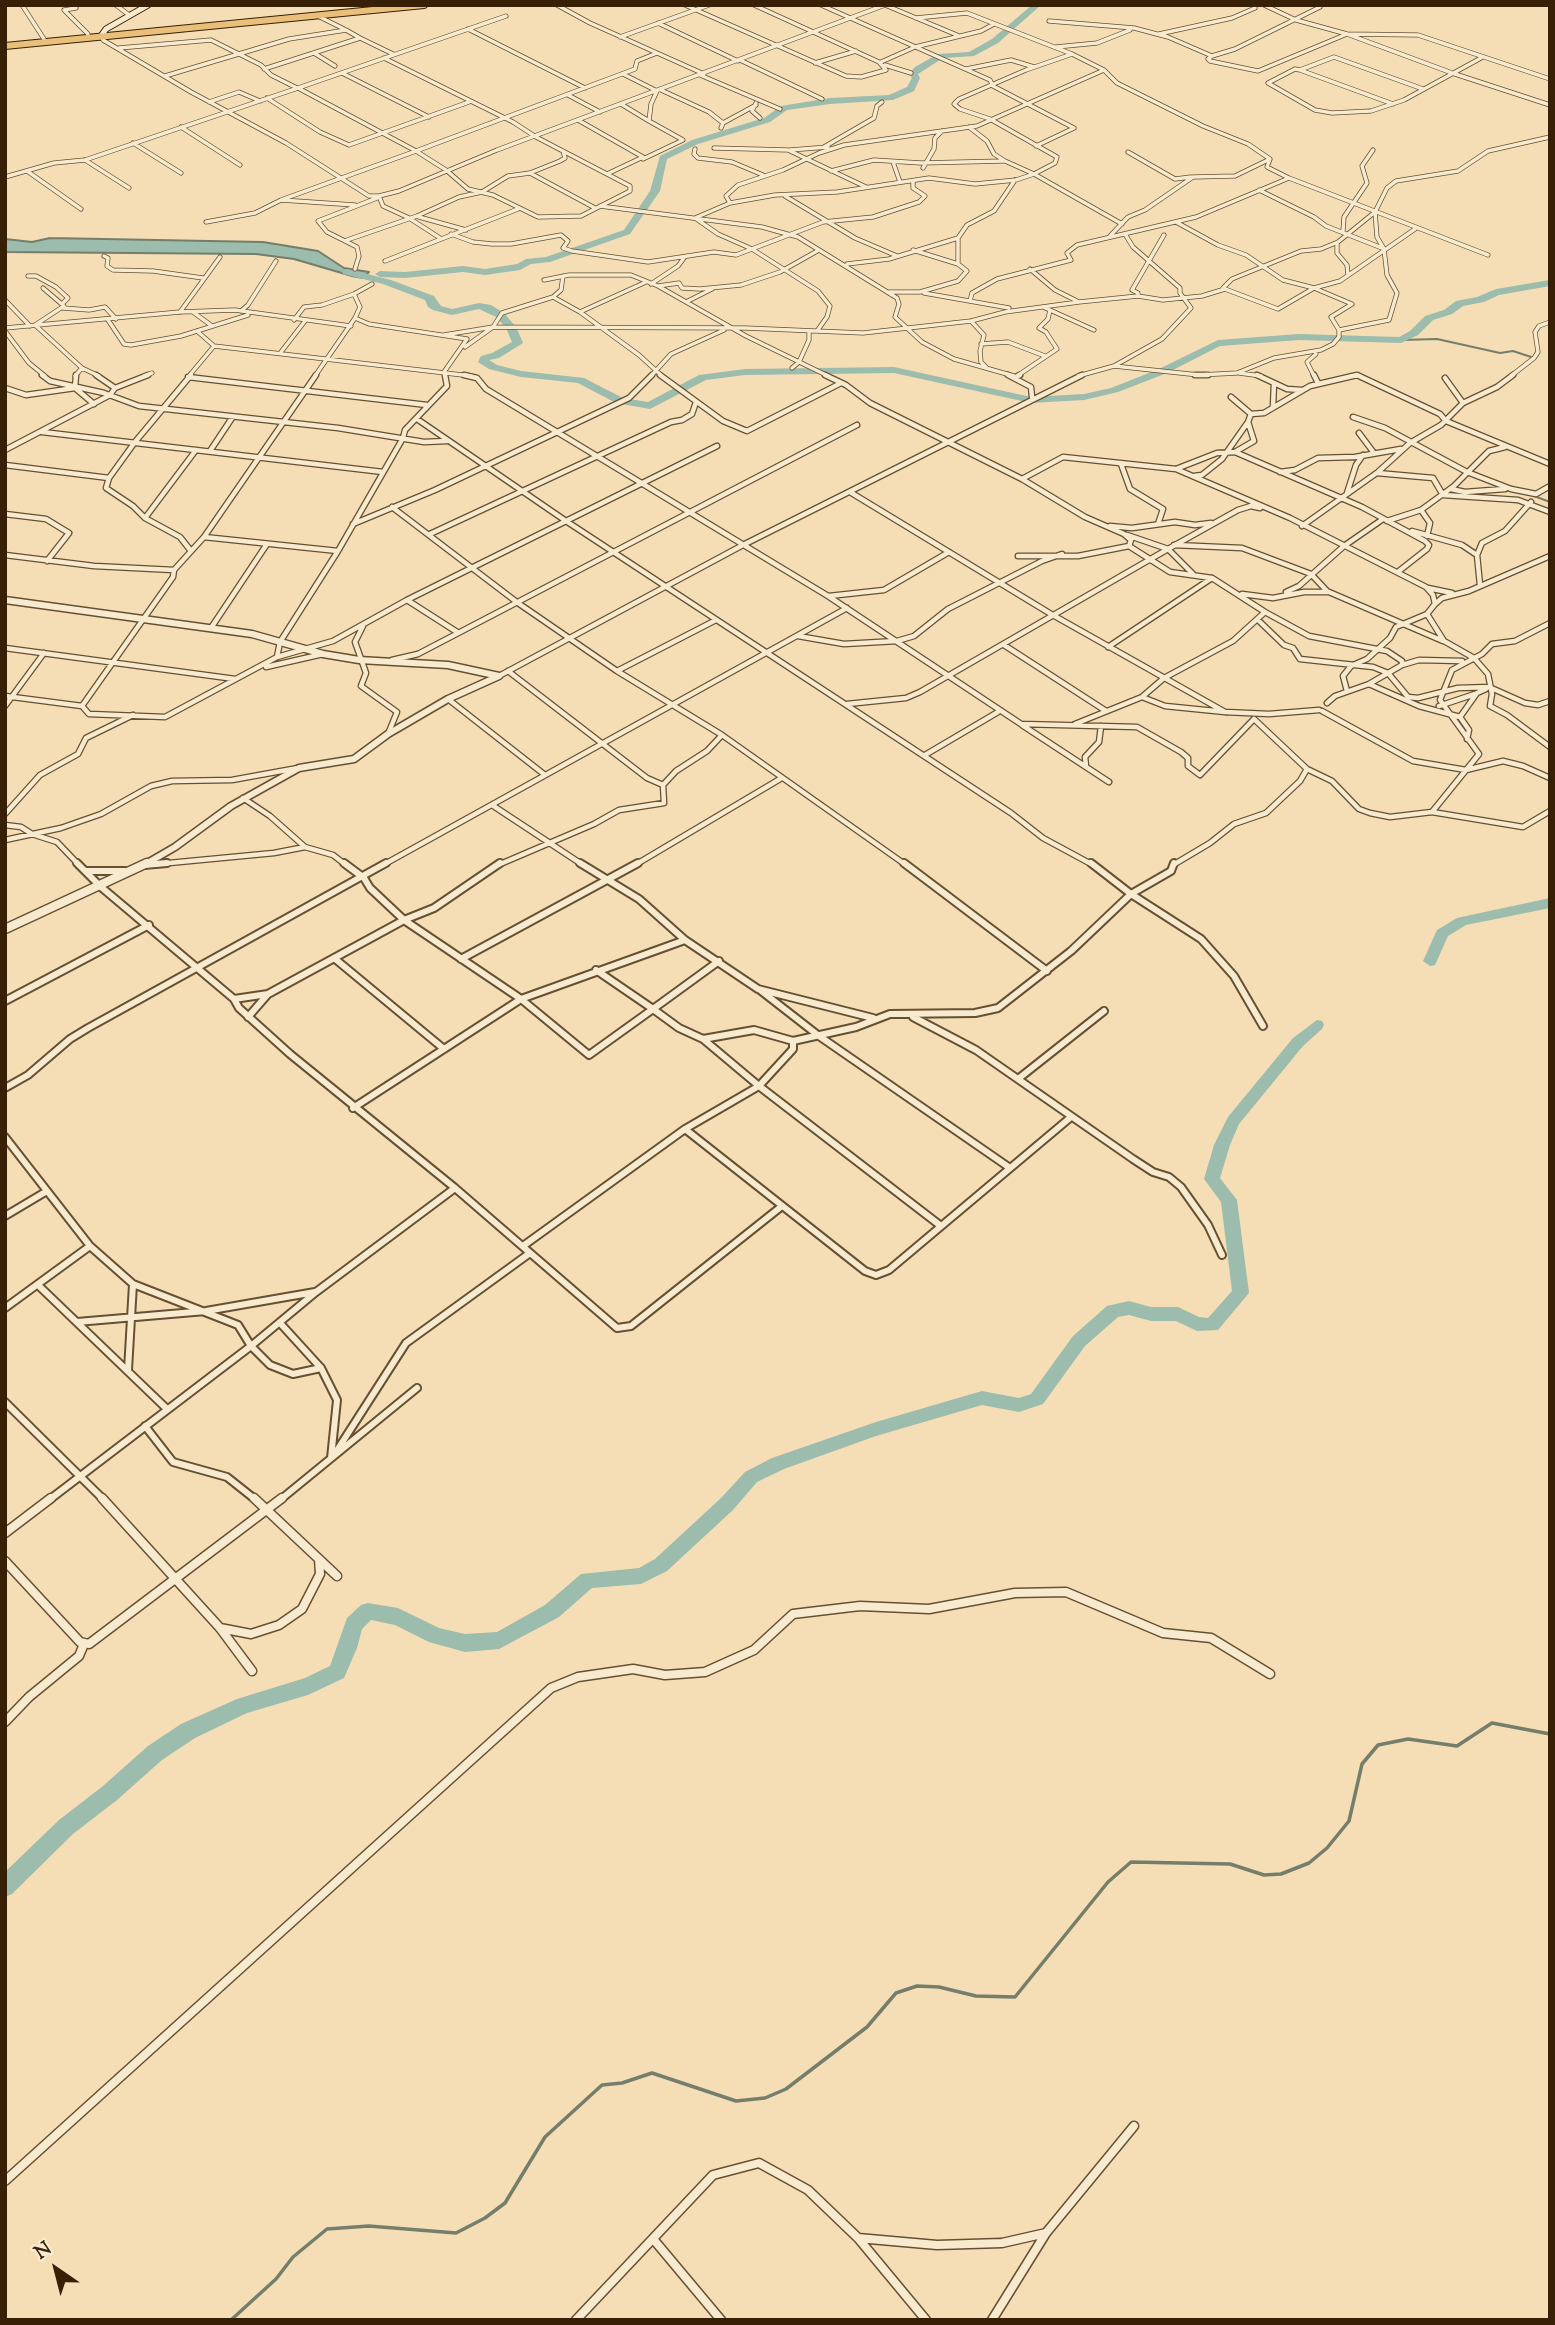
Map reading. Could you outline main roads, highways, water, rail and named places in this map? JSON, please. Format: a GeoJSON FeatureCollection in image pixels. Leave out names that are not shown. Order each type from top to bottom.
{"type":"FeatureCollection","features":[{"type":"Feature","properties":{"kind":"highway"},"geometry":{"type":"LineString","coordinates":[[5,45],[400,5]]}},
{"type":"Feature","properties":{"kind":"highway"},"geometry":{"type":"LineString","coordinates":[[370,8],[424,5]]}},
{"type":"Feature","properties":{"kind":"highway"},"geometry":{"type":"LineString","coordinates":[[5,45],[64,39]]}},
{"type":"Feature","properties":{"kind":"main road"},"geometry":{"type":"LineString","coordinates":[[101,35],[148,5]]}},
{"type":"Feature","properties":{"kind":"waterway"},"geometry":{"type":"LineString","coordinates":[[380,274],[405,275],[463,269],[485,272],[520,267],[529,261],[547,260],[627,232],[655,191],[663,158],[695,142],[767,120],[784,108],[830,101],[890,98],[911,89],[916,78],[913,74],[918,69],[941,56],[971,54],[995,41],[1037,5]]}},
{"type":"Feature","properties":{"kind":"waterway"},"geometry":{"type":"LineString","coordinates":[[347,272],[387,282],[430,298],[432,305],[437,308],[452,312],[479,306],[487,307],[500,315],[511,327],[518,343],[495,356],[485,358],[483,362],[493,367],[521,374],[580,380],[620,401],[650,406],[703,377],[745,372],[894,370],[1031,400],[1084,397],[1114,390],[1163,371],[1218,343],[1299,337],[1401,340],[1414,333],[1429,318],[1448,312],[1460,303],[1480,300],[1496,292],[1550,283]]}},
{"type":"Feature","properties":{"kind":"waterway"},"geometry":{"type":"LineString","coordinates":[[1401,340],[1437,339],[1500,353],[1513,351],[1534,358]]}},
{"type":"Feature","properties":{"kind":"waterway"},"geometry":{"type":"LineString","coordinates":[[1534,496],[1550,502]]}},
{"type":"Feature","properties":{"kind":"waterway"},"geometry":{"type":"LineString","coordinates":[[1430,961],[1442,933],[1462,921],[1550,903]]}},
{"type":"Feature","properties":{"kind":"waterway"},"geometry":{"type":"LineString","coordinates":[[5,1887],[66,1827],[155,1753],[188,1731],[244,1705],[308,1686],[337,1672],[348,1648],[354,1624],[368,1611],[398,1617],[436,1636],[465,1643],[499,1640],[552,1611],[588,1580],[641,1576],[661,1565],[727,1504],[751,1477],[778,1463],[876,1429],[982,1398],[1019,1405],[1037,1399],[1079,1341],[1113,1311],[1129,1308],[1151,1314],[1178,1314],[1197,1324],[1212,1325],[1241,1293],[1229,1200],[1212,1179],[1222,1145],[1233,1121],[1298,1042],[1317,1025]]}},
{"type":"Feature","properties":{"kind":"waterway"},"geometry":{"type":"LineString","coordinates":[[231,2320],[276,2279],[293,2257],[327,2229],[369,2226],[456,2233],[485,2218],[505,2203],[545,2137],[602,2085],[622,2083],[652,2073],[736,2101],[765,2098],[786,2089],[867,2027],[896,1993],[917,1986],[939,1987],[976,1996],[1015,1997],[1108,1882],[1131,1862],[1230,1864],[1264,1875],[1281,1874],[1309,1863],[1327,1848],[1349,1821],[1362,1764],[1378,1745],[1408,1739],[1457,1746],[1492,1723],[1550,1734]]}}]}
